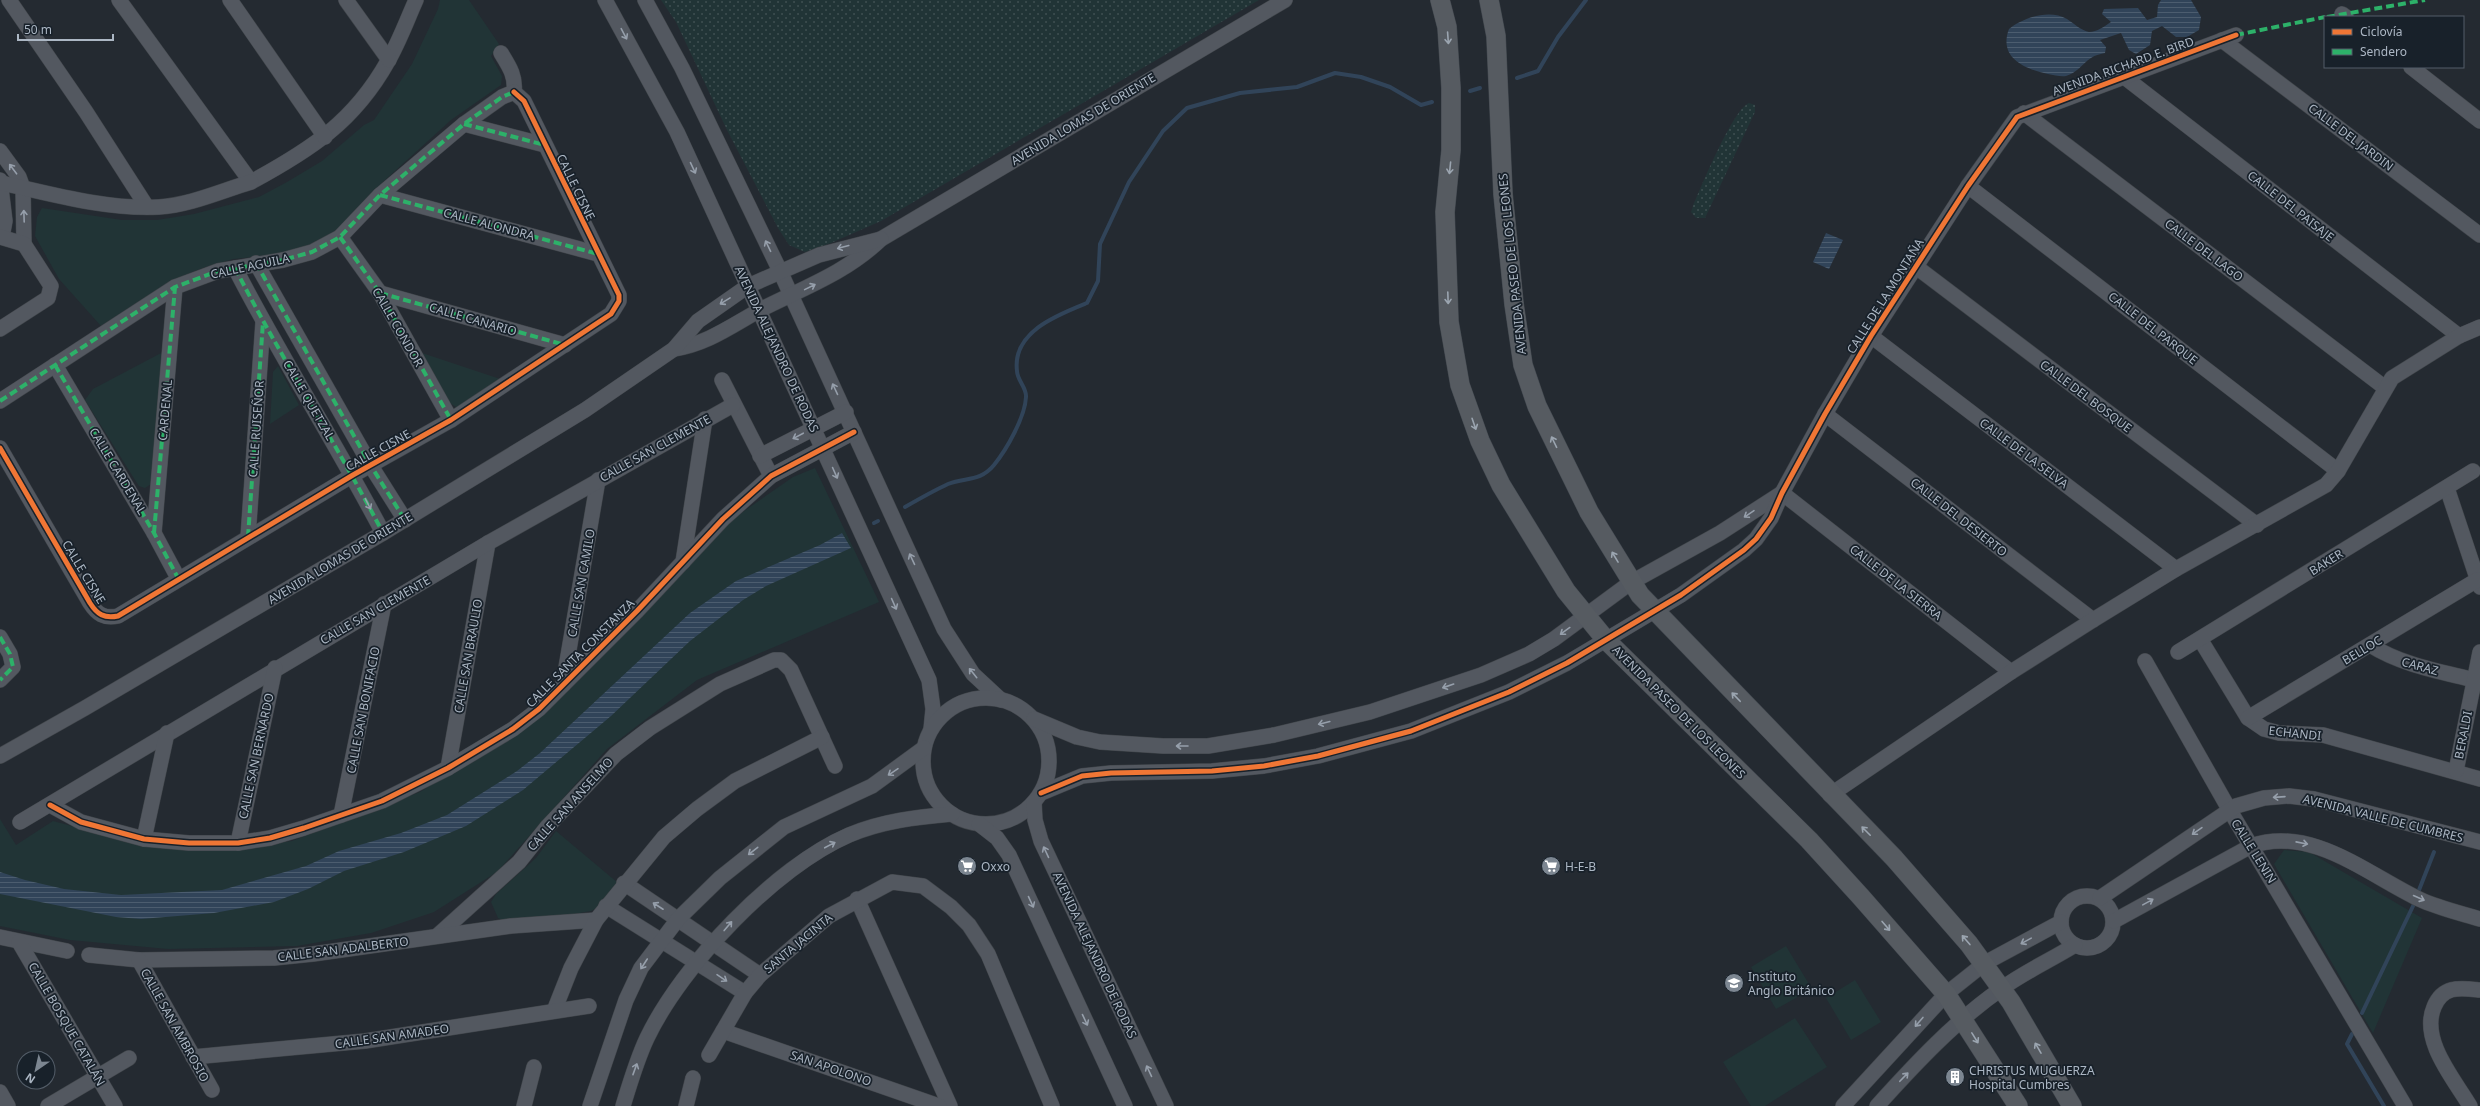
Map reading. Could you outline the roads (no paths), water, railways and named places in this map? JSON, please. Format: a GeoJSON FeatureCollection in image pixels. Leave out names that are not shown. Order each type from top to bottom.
{"type":"FeatureCollection","features":[{"type":"Feature","properties":{"kind":"main road","name":"AVENIDA PASEO DE LOS LEONES"},"geometry":{"type":"LineString","coordinates":[[1440,0],[1447,27],[1451,88],[1451,150],[1445,212],[1449,322],[1460,385],[1480,441],[1501,485],[1566,591],[1606,640],[1809,840],[1946,994],[2018,1106]]}},
{"type":"Feature","properties":{"kind":"main road","name":"AVENIDA PASEO DE LOS LEONES"},"geometry":{"type":"LineString","coordinates":[[1489,0],[1496,36],[1503,194],[1514,304],[1523,365],[1537,406],[1589,512],[1630,583],[1653,610],[1830,795],[1894,858],[1985,964],[2002,988],[2072,1106]]}},
{"type":"Feature","properties":{"kind":"street"},"geometry":{"type":"LineString","coordinates":[[0,3],[5,0]]}},
{"type":"Feature","properties":{"kind":"street"},"geometry":{"type":"LineString","coordinates":[[9,0],[86,112],[147,207]]}},
{"type":"Feature","properties":{"kind":"street"},"geometry":{"type":"LineString","coordinates":[[119,0],[251,182]]}},
{"type":"Feature","properties":{"kind":"street"},"geometry":{"type":"LineString","coordinates":[[230,0],[325,137]]}},
{"type":"Feature","properties":{"kind":"street"},"geometry":{"type":"LineString","coordinates":[[346,0],[389,60]]}},
{"type":"Feature","properties":{"kind":"street"},"geometry":{"type":"LineString","coordinates":[[24,244],[1,237],[5,221],[1,181],[47,195],[147,207],[180,204],[251,182],[297,157],[325,137],[348,116],[368,92],[389,60],[416,0]]}},
{"type":"Feature","properties":{"kind":"street"},"geometry":{"type":"LineString","coordinates":[[645,0],[682,68],[792,296],[944,629],[973,674],[1002,700]]}},
{"type":"Feature","properties":{"kind":"street","name":"AVENIDA LOMAS DE ORIENTE"},"geometry":{"type":"LineString","coordinates":[[674,349],[705,342],[760,310],[837,274],[866,253],[881,239],[1286,0]]}},
{"type":"Feature","properties":{"kind":"street","name":"AVENIDA ALEJANDRO DE RODAS"},"geometry":{"type":"LineString","coordinates":[[607,1],[677,132],[929,680],[933,709],[931,729]]}},
{"type":"Feature","properties":{"kind":"street","name":"AVENIDA RICHARD E. BIRD"},"geometry":{"type":"LineString","coordinates":[[2021,115],[2236,35]]}},
{"type":"Feature","properties":{"kind":"street","name":"CALLE DEL JARDIN"},"geometry":{"type":"LineString","coordinates":[[2222,40],[2480,235]]}},
{"type":"Feature","properties":{"kind":"street"},"geometry":{"type":"LineString","coordinates":[[501,53],[512,71],[515,82],[514,92]]}},
{"type":"Feature","properties":{"kind":"street"},"geometry":{"type":"LineString","coordinates":[[2412,68],[2480,121]]}},
{"type":"Feature","properties":{"kind":"street","name":"CALLE DEL PAISAJE"},"geometry":{"type":"LineString","coordinates":[[2123,76],[2459,336]]}},
{"type":"Feature","properties":{"kind":"street","name":"CALLE AGUILA"},"geometry":{"type":"LineString","coordinates":[[0,401],[175,287],[235,268],[256,263],[283,260],[312,252],[340,237],[380,195],[464,124],[502,97],[514,92]]}},
{"type":"Feature","properties":{"kind":"street","name":"CALLE CISNE"},"geometry":{"type":"LineString","coordinates":[[0,448],[96,612],[104,617],[118,616],[178,578],[450,420],[611,314],[619,302],[619,295],[524,101],[514,92]]}},
{"type":"Feature","properties":{"kind":"street","name":"CALLE DE LA MONTAÑA"},"geometry":{"type":"LineString","coordinates":[[1038,797],[1082,776],[1111,773],[1212,771],[1264,766],[1318,756],[1410,731],[1509,692],[1606,640],[1653,610],[1681,595],[1733,559],[1756,540],[1771,518],[1782,493],[1825,414],[1871,336],[1968,186],[2021,115]]}},
{"type":"Feature","properties":{"kind":"street","name":"CALLE DEL LAGO"},"geometry":{"type":"LineString","coordinates":[[2021,115],[2384,387]]}},
{"type":"Feature","properties":{"kind":"street"},"geometry":{"type":"LineString","coordinates":[[464,124],[545,146]]}},
{"type":"Feature","properties":{"kind":"street"},"geometry":{"type":"LineString","coordinates":[[0,151],[19,177],[23,188],[24,244],[51,286],[50,295],[0,329]]}},
{"type":"Feature","properties":{"kind":"street","name":"CALLE DEL PARQUE"},"geometry":{"type":"LineString","coordinates":[[1968,186],[2338,471]]}},
{"type":"Feature","properties":{"kind":"street","name":"CALLE ALONDRA"},"geometry":{"type":"LineString","coordinates":[[380,195],[598,254]]}},
{"type":"Feature","properties":{"kind":"street","name":"CALLE CONDOR"},"geometry":{"type":"LineString","coordinates":[[340,237],[380,293],[450,420]]}},
{"type":"Feature","properties":{"kind":"street","name":"AVENIDA LOMAS DE ORIENTE"},"geometry":{"type":"LineString","coordinates":[[0,756],[86,708],[405,520],[585,410],[674,349],[698,321],[748,286],[780,271],[838,248],[881,239]]}},
{"type":"Feature","properties":{"kind":"street","name":"CALLE QUETZAL"},"geometry":{"type":"LineString","coordinates":[[256,263],[371,466],[405,520]]}},
{"type":"Feature","properties":{"kind":"street","name":"CALLE DEL BOSQUE"},"geometry":{"type":"LineString","coordinates":[[1915,266],[2257,525]]}},
{"type":"Feature","properties":{"kind":"street","name":"CALLE QUETZAL"},"geometry":{"type":"LineString","coordinates":[[235,268],[263,322],[353,475],[382,533]]}},
{"type":"Feature","properties":{"kind":"street","name":"CARDENAL"},"geometry":{"type":"LineString","coordinates":[[154,533],[175,287]]}},
{"type":"Feature","properties":{"kind":"street","name":"CALLE CANARIO"},"geometry":{"type":"LineString","coordinates":[[380,293],[565,345]]}},
{"type":"Feature","properties":{"kind":"street","name":"CALLE RUISEÑOR"},"geometry":{"type":"LineString","coordinates":[[248,537],[263,322]]}},
{"type":"Feature","properties":{"kind":"street"},"geometry":{"type":"LineString","coordinates":[[1830,795],[2011,672],[2093,620],[2176,569],[2326,485],[2338,471],[2384,387],[2392,378],[2459,336],[2480,327]]}},
{"type":"Feature","properties":{"kind":"street","name":"CALLE DE LA SELVA"},"geometry":{"type":"LineString","coordinates":[[1871,336],[2176,569]]}},
{"type":"Feature","properties":{"kind":"street","name":"CALLE CARDENAL"},"geometry":{"type":"LineString","coordinates":[[55,365],[154,533],[178,578]]}},
{"type":"Feature","properties":{"kind":"street"},"geometry":{"type":"LineString","coordinates":[[722,380],[733,405],[771,476]]}},
{"type":"Feature","properties":{"kind":"street","name":"CALLE SAN CLEMENTE"},"geometry":{"type":"LineString","coordinates":[[20,822],[50,806],[275,668],[488,543],[705,419],[733,405]]}},
{"type":"Feature","properties":{"kind":"street"},"geometry":{"type":"LineString","coordinates":[[760,456],[846,412]]}},
{"type":"Feature","properties":{"kind":"street","name":"CALLE DEL DESIERTO"},"geometry":{"type":"LineString","coordinates":[[1825,414],[2093,620]]}},
{"type":"Feature","properties":{"kind":"street"},"geometry":{"type":"LineString","coordinates":[[683,562],[705,419]]}},
{"type":"Feature","properties":{"kind":"street","name":"CALLE SANTA CONSTANZA"},"geometry":{"type":"LineString","coordinates":[[50,806],[81,822],[144,839],[189,843],[238,843],[270,838],[382,801],[448,768],[513,729],[539,709],[724,519],[771,476],[854,432]]}},
{"type":"Feature","properties":{"kind":"street","name":"BAKER"},"geometry":{"type":"LineString","coordinates":[[2178,652],[2447,488],[2472,471]]}},
{"type":"Feature","properties":{"kind":"street","name":"CALLE SAN CAMILO"},"geometry":{"type":"LineString","coordinates":[[564,685],[598,480]]}},
{"type":"Feature","properties":{"kind":"street"},"geometry":{"type":"LineString","coordinates":[[2447,488],[2478,584]]}},
{"type":"Feature","properties":{"kind":"street"},"geometry":{"type":"LineString","coordinates":[[1125,1106],[1009,854],[997,838],[979,824],[952,814],[943,807],[930,790],[924,770],[924,748],[931,729],[949,709],[974,699],[1002,700],[1013,704],[1034,719],[1077,737],[1100,742],[1163,746],[1208,746],[1274,736],[1370,712],[1481,675],[1529,654],[1587,616],[1630,583],[1720,533],[1782,493]]}},
{"type":"Feature","properties":{"kind":"street","name":"CALLE DE LA SIERRA"},"geometry":{"type":"LineString","coordinates":[[1782,493],[2011,672]]}},
{"type":"Feature","properties":{"kind":"street","name":"CALLE SAN BRAULIO"},"geometry":{"type":"LineString","coordinates":[[448,768],[488,543]]}},
{"type":"Feature","properties":{"kind":"street","name":"BELLOC"},"geometry":{"type":"LineString","coordinates":[[2248,718],[2370,645],[2478,584]]}},
{"type":"Feature","properties":{"kind":"street","name":"CALLE SAN BONIFACIO"},"geometry":{"type":"LineString","coordinates":[[341,815],[384,604]]}},
{"type":"Feature","properties":{"kind":"street"},"geometry":{"type":"LineString","coordinates":[[0,637],[10,654],[13,667],[0,680]]}},
{"type":"Feature","properties":{"kind":"street","name":"ECHANDI"},"geometry":{"type":"LineString","coordinates":[[2200,639],[2248,718],[2264,729],[2279,733],[2323,735],[2456,771],[2480,779]]}},
{"type":"Feature","properties":{"kind":"street","name":"CARAZ"},"geometry":{"type":"LineString","coordinates":[[2370,645],[2396,660],[2414,666],[2474,680]]}},
{"type":"Feature","properties":{"kind":"street","name":"BERALDI"},"geometry":{"type":"LineString","coordinates":[[2456,771],[2480,652]]}},
{"type":"Feature","properties":{"kind":"street","name":"CALLE SAN ANSELMO"},"geometry":{"type":"LineString","coordinates":[[437,936],[519,862],[547,827],[616,754],[650,728],[720,684],[774,660],[781,660],[791,670],[822,737]]}},
{"type":"Feature","properties":{"kind":"street","name":"CALLE LENIN"},"geometry":{"type":"LineString","coordinates":[[2145,661],[2229,809],[2406,1106]]}},
{"type":"Feature","properties":{"kind":"street","name":"CALLE SAN BERNARDO"},"geometry":{"type":"LineString","coordinates":[[238,843],[275,668]]}},
{"type":"Feature","properties":{"kind":"street"},"geometry":{"type":"LineString","coordinates":[[979,824],[992,824],[1015,817],[1038,797],[1048,774],[1049,755],[1041,730],[1034,719]]}},
{"type":"Feature","properties":{"kind":"street"},"geometry":{"type":"LineString","coordinates":[[144,839],[167,733]]}},
{"type":"Feature","properties":{"kind":"street"},"geometry":{"type":"LineString","coordinates":[[554,1011],[571,968],[596,920],[624,883],[664,837],[697,809],[735,781],[822,737],[835,766]]}},
{"type":"Feature","properties":{"kind":"street"},"geometry":{"type":"LineString","coordinates":[[1208,746],[1212,771]]}},
{"type":"Feature","properties":{"kind":"street"},"geometry":{"type":"LineString","coordinates":[[590,1106],[626,1000],[641,968],[661,939],[678,919],[720,878],[784,827],[872,786],[924,748]]}},
{"type":"Feature","properties":{"kind":"street","name":"AVENIDA VALLE DE CUMBRES"},"geometry":{"type":"LineString","coordinates":[[2100,898],[2229,809],[2264,798],[2289,796],[2314,799],[2480,842]]}},
{"type":"Feature","properties":{"kind":"street","name":"AVENIDA ALEJANDRO DE RODAS"},"geometry":{"type":"LineString","coordinates":[[1038,797],[1035,820],[1041,841],[1166,1106]]}},
{"type":"Feature","properties":{"kind":"street"},"geometry":{"type":"LineString","coordinates":[[623,1106],[647,1038],[678,988],[733,921],[786,875],[824,848],[849,835],[895,820],[952,814]]}},
{"type":"Feature","properties":{"kind":"street"},"geometry":{"type":"LineString","coordinates":[[2114,921],[2251,846],[2266,841],[2283,839],[2307,843],[2331,851],[2421,900],[2480,919]]}},
{"type":"Feature","properties":{"kind":"street","name":"SANTA JACINTA"},"geometry":{"type":"LineString","coordinates":[[709,1055],[745,993],[760,975],[829,916],[892,882],[923,886],[956,911],[969,925],[988,954],[1052,1106]]}},
{"type":"Feature","properties":{"kind":"street"},"geometry":{"type":"LineString","coordinates":[[624,883],[760,975]]}},
{"type":"Feature","properties":{"kind":"street"},"geometry":{"type":"LineString","coordinates":[[2082,896],[2100,898],[2112,912],[2114,921],[2113,930],[2102,944],[2089,948],[2075,945],[2065,936],[2061,922],[2064,909],[2073,899],[2082,896]]}},
{"type":"Feature","properties":{"kind":"street"},"geometry":{"type":"LineString","coordinates":[[857,900],[950,1106]]}},
{"type":"Feature","properties":{"kind":"street"},"geometry":{"type":"LineString","coordinates":[[606,906],[698,962],[745,993]]}},
{"type":"Feature","properties":{"kind":"street","name":"CALLE SAN ADALBERTO"},"geometry":{"type":"LineString","coordinates":[[89,955],[139,960],[274,958],[314,954],[511,926],[596,920]]}},
{"type":"Feature","properties":{"kind":"street"},"geometry":{"type":"LineString","coordinates":[[1843,1106],[1946,994],[1985,964],[2061,922]]}},
{"type":"Feature","properties":{"kind":"street"},"geometry":{"type":"LineString","coordinates":[[0,937],[67,951]]}},
{"type":"Feature","properties":{"kind":"street","name":"CALLE BOSQUE CATALÁN"},"geometry":{"type":"LineString","coordinates":[[19,942],[115,1106]]}},
{"type":"Feature","properties":{"kind":"street"},"geometry":{"type":"LineString","coordinates":[[1878,1106],[1922,1058],[1963,1019],[2002,988],[2075,945]]}},
{"type":"Feature","properties":{"kind":"street","name":"CALLE SAN AMBROSIO"},"geometry":{"type":"LineString","coordinates":[[139,960],[212,1090]]}},
{"type":"Feature","properties":{"kind":"street"},"geometry":{"type":"LineString","coordinates":[[2470,1106],[2443,1062],[2432,1036],[2430,1017],[2436,1001],[2446,990],[2457,987],[2480,990]]}},
{"type":"Feature","properties":{"kind":"street","name":"CALLE SAN AMADEO"},"geometry":{"type":"LineString","coordinates":[[193,1057],[365,1041],[589,1006]]}},
{"type":"Feature","properties":{"kind":"street","name":"SAN APOLONO"},"geometry":{"type":"LineString","coordinates":[[723,1031],[939,1106]]}},
{"type":"Feature","properties":{"kind":"street"},"geometry":{"type":"LineString","coordinates":[[48,1106],[129,1058]]}},
{"type":"Feature","properties":{"kind":"street"},"geometry":{"type":"LineString","coordinates":[[524,1106],[534,1067]]}},
{"type":"Feature","properties":{"kind":"street"},"geometry":{"type":"LineString","coordinates":[[686,1106],[693,1078]]}},
{"type":"Feature","properties":{"kind":"street"},"geometry":{"type":"LineString","coordinates":[[0,1092],[8,1106]]}},
{"type":"Feature","properties":{"kind":"water"},"geometry":{"type":"Polygon","coordinates":[[[2161,0],[2191,0],[2201,17],[2199,30],[2187,37],[2176,37],[2162,26],[2152,31],[2150,45],[2136,54],[2129,50],[2121,33],[2100,40],[2106,47],[2105,53],[2093,57],[2070,75],[2064,76],[2039,72],[2031,69],[2010,55],[2007,48],[2009,29],[2029,18],[2045,15],[2060,16],[2083,30],[2092,32],[2111,22],[2102,14],[2104,9],[2138,8],[2147,20],[2157,17],[2158,5],[2161,0]]]}},
{"type":"Feature","properties":{"kind":"water"},"geometry":{"type":"Polygon","coordinates":[[[1826,233],[1843,240],[1829,269],[1813,262],[1826,233]]]}},
{"type":"Feature","properties":{"kind":"water"},"geometry":{"type":"Polygon","coordinates":[[[842,533],[851,548],[766,586],[743,600],[690,641],[611,716],[523,790],[466,826],[404,852],[344,871],[308,889],[274,902],[214,913],[141,919],[116,917],[0,894],[0,872],[25,880],[64,889],[121,895],[222,890],[306,866],[339,851],[401,833],[447,815],[517,771],[540,753],[690,613],[736,581],[820,545],[842,533]]]}},
{"type":"Feature","properties":{"kind":"waterway"},"geometry":{"type":"LineString","coordinates":[[1517,78],[1538,71],[1558,37],[1586,0]]}},
{"type":"Feature","properties":{"kind":"waterway"},"geometry":{"type":"LineString","coordinates":[[905,507],[948,484],[978,477],[989,470],[999,458],[1010,442],[1019,423],[1025,405],[1026,394],[1017,374],[1017,357],[1022,346],[1029,336],[1039,327],[1063,313],[1087,303],[1098,281],[1100,244],[1129,182],[1163,131],[1187,108],[1240,93],[1297,87],[1335,73],[1361,77],[1390,87],[1421,105],[1432,102]]}},
{"type":"Feature","properties":{"kind":"waterway"},"geometry":{"type":"LineString","coordinates":[[1470,91],[1480,88]]}},
{"type":"Feature","properties":{"kind":"waterway"},"geometry":{"type":"LineString","coordinates":[[874,523],[878,521]]}},
{"type":"Feature","properties":{"kind":"waterway"},"geometry":{"type":"LineString","coordinates":[[2419,890],[2434,852]]}},
{"type":"Feature","properties":{"kind":"waterway"},"geometry":{"type":"LineString","coordinates":[[2362,1013],[2414,904]]}},
{"type":"Feature","properties":{"kind":"waterway"},"geometry":{"type":"LineString","coordinates":[[2352,1034],[2347,1044],[2384,1106]]}},
{"type":"Feature","properties":{"kind":"place","name":"Oxxo"},"geometry":{"type":"Point","coordinates":[967,866]}},
{"type":"Feature","properties":{"kind":"place","name":"H-E-B"},"geometry":{"type":"Point","coordinates":[1551,866]}},
{"type":"Feature","properties":{"kind":"place","name":"Instituto Anglo Británico"},"geometry":{"type":"Point","coordinates":[1734,983]}},
{"type":"Feature","properties":{"kind":"place","name":"CHRISTUS MUGUERZA Hospital Cumbres"},"geometry":{"type":"Point","coordinates":[1955,1077]}}]}
